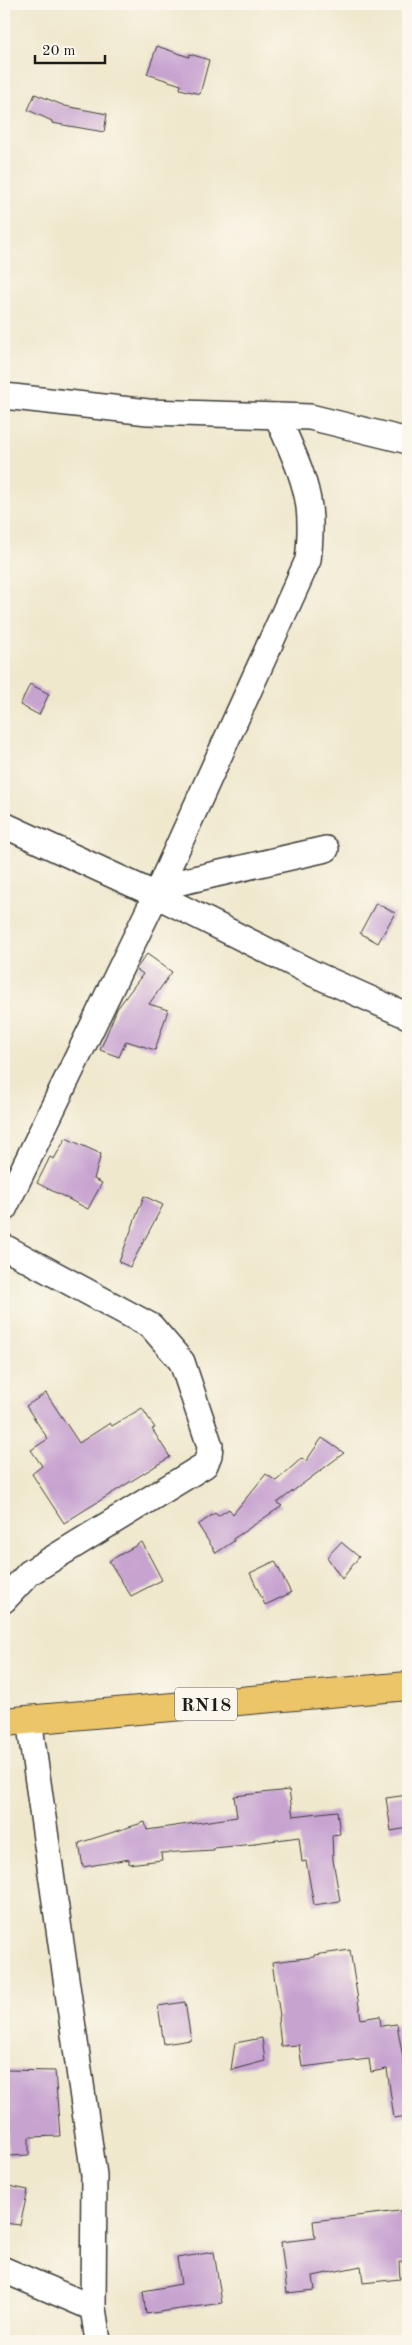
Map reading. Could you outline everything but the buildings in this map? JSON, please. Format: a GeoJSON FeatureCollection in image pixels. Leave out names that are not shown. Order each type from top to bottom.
{"type":"FeatureCollection","features":[{"type":"Feature","properties":{"kind":"main road","name":"RN18"},"geometry":{"type":"LineString","coordinates":[[16,1720],[408,1686]]}},
{"type":"Feature","properties":{"kind":"street"},"geometry":{"type":"LineString","coordinates":[[4,396],[148,412],[310,417],[408,441]]}},
{"type":"Feature","properties":{"kind":"street"},"geometry":{"type":"LineString","coordinates":[[4,1209],[156,895],[308,560],[310,540],[309,506],[298,464],[277,416]]}},
{"type":"Feature","properties":{"kind":"street"},"geometry":{"type":"LineString","coordinates":[[4,825],[156,895],[312,973],[408,1016]]}},
{"type":"Feature","properties":{"kind":"street"},"geometry":{"type":"LineString","coordinates":[[156,895],[172,884],[326,849]]}},
{"type":"Feature","properties":{"kind":"street"},"geometry":{"type":"LineString","coordinates":[[4,1247],[151,1326],[182,1362],[210,1446],[210,1455],[205,1465],[29,1573],[4,1600]]}},
{"type":"Feature","properties":{"kind":"street"},"geometry":{"type":"LineString","coordinates":[[16,1720],[94,2175],[94,2308],[98,2341]]}},
{"type":"Feature","properties":{"kind":"street"},"geometry":{"type":"LineString","coordinates":[[4,2270],[94,2308]]}}]}
